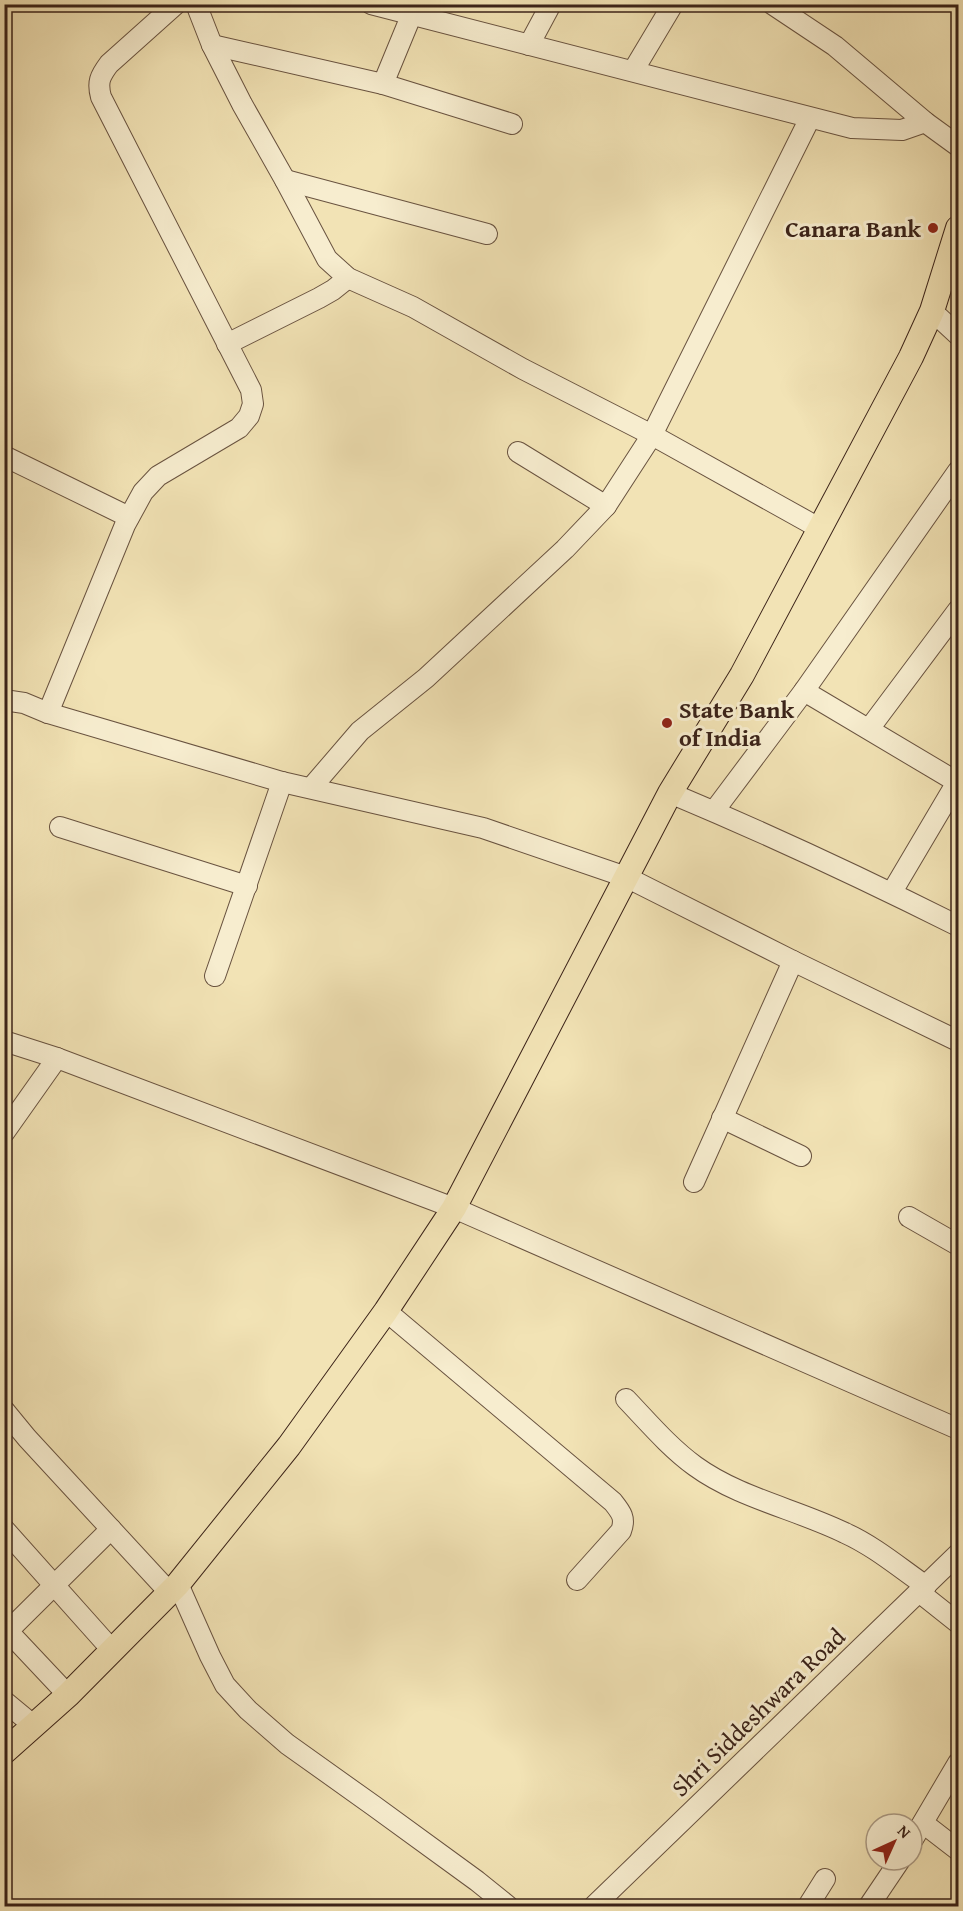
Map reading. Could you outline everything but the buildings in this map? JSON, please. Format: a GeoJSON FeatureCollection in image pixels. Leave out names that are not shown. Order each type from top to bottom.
{"type":"FeatureCollection","features":[{"type":"Feature","properties":{"kind":"main road"},"geometry":{"type":"LineString","coordinates":[[4,1752],[68,1695],[174,1589],[289,1446],[387,1311],[454,1208],[670,793],[742,675],[911,357],[932,311],[958,228]]}},
{"type":"Feature","properties":{"kind":"street"},"geometry":{"type":"LineString","coordinates":[[48,713],[129,517],[143,492],[158,476],[239,428],[249,416],[253,404],[251,390],[101,97],[98,84],[109,64],[176,4]]}},
{"type":"Feature","properties":{"kind":"street"},"geometry":{"type":"LineString","coordinates":[[196,4],[212,45],[242,104],[327,259],[348,278],[413,306],[523,369],[652,435],[819,528]]}},
{"type":"Feature","properties":{"kind":"street"},"geometry":{"type":"LineString","coordinates":[[371,4],[414,9],[529,45],[852,128],[902,130],[925,122]]}},
{"type":"Feature","properties":{"kind":"street"},"geometry":{"type":"LineString","coordinates":[[529,45],[551,4]]}},
{"type":"Feature","properties":{"kind":"street"},"geometry":{"type":"LineString","coordinates":[[633,71],[673,4]]}},
{"type":"Feature","properties":{"kind":"street"},"geometry":{"type":"LineString","coordinates":[[772,4],[835,46],[925,122],[958,146]]}},
{"type":"Feature","properties":{"kind":"street"},"geometry":{"type":"LineString","coordinates":[[383,84],[414,9]]}},
{"type":"Feature","properties":{"kind":"street"},"geometry":{"type":"LineString","coordinates":[[212,45],[383,84],[512,124]]}},
{"type":"Feature","properties":{"kind":"street"},"geometry":{"type":"LineString","coordinates":[[311,788],[360,731],[426,678],[565,549],[606,506],[652,435],[810,118]]}},
{"type":"Feature","properties":{"kind":"street"},"geometry":{"type":"LineString","coordinates":[[285,180],[487,234]]}},
{"type":"Feature","properties":{"kind":"street"},"geometry":{"type":"LineString","coordinates":[[227,344],[319,298],[348,278]]}},
{"type":"Feature","properties":{"kind":"street"},"geometry":{"type":"LineString","coordinates":[[932,311],[958,335]]}},
{"type":"Feature","properties":{"kind":"street"},"geometry":{"type":"LineString","coordinates":[[518,452],[606,506]]}},
{"type":"Feature","properties":{"kind":"street"},"geometry":{"type":"LineString","coordinates":[[4,456],[129,517]]}},
{"type":"Feature","properties":{"kind":"street"},"geometry":{"type":"LineString","coordinates":[[714,811],[804,691],[958,471]]}},
{"type":"Feature","properties":{"kind":"street"},"geometry":{"type":"LineString","coordinates":[[869,729],[958,610]]}},
{"type":"Feature","properties":{"kind":"street"},"geometry":{"type":"LineString","coordinates":[[804,691],[958,780],[892,892]]}},
{"type":"Feature","properties":{"kind":"street"},"geometry":{"type":"LineString","coordinates":[[5,703],[24,703],[48,713],[282,782],[483,828],[626,877],[958,1041]]}},
{"type":"Feature","properties":{"kind":"street"},"geometry":{"type":"LineString","coordinates":[[215,976],[282,782]]}},
{"type":"Feature","properties":{"kind":"street"},"geometry":{"type":"LineString","coordinates":[[670,793],[892,892],[958,926]]}},
{"type":"Feature","properties":{"kind":"street"},"geometry":{"type":"LineString","coordinates":[[60,827],[247,886]]}},
{"type":"Feature","properties":{"kind":"street"},"geometry":{"type":"LineString","coordinates":[[694,1182],[793,961]]}},
{"type":"Feature","properties":{"kind":"street"},"geometry":{"type":"LineString","coordinates":[[4,1041],[57,1058],[454,1208],[958,1429]]}},
{"type":"Feature","properties":{"kind":"street"},"geometry":{"type":"LineString","coordinates":[[4,1133],[57,1058]]}},
{"type":"Feature","properties":{"kind":"street"},"geometry":{"type":"LineString","coordinates":[[722,1118],[801,1156]]}},
{"type":"Feature","properties":{"kind":"street"},"geometry":{"type":"LineString","coordinates":[[909,1217],[958,1245]]}},
{"type":"Feature","properties":{"kind":"street"},"geometry":{"type":"LineString","coordinates":[[387,1311],[613,1502],[623,1514],[624,1523],[621,1531],[577,1580]]}},
{"type":"Feature","properties":{"kind":"street"},"geometry":{"type":"LineString","coordinates":[[626,1399],[672,1447],[696,1467],[727,1486],[848,1534],[922,1589],[958,1623]]}},
{"type":"Feature","properties":{"kind":"street"},"geometry":{"type":"LineString","coordinates":[[4,1410],[111,1529],[174,1589],[225,1684],[249,1710],[287,1744],[477,1881],[508,1906]]}},
{"type":"Feature","properties":{"kind":"street"},"geometry":{"type":"LineString","coordinates":[[4,1529],[112,1650]]}},
{"type":"Feature","properties":{"kind":"street"},"geometry":{"type":"LineString","coordinates":[[68,1695],[6,1629],[55,1586],[111,1529]]}},
{"type":"Feature","properties":{"kind":"street","name":"Shri Siddeshwara Road"},"geometry":{"type":"LineString","coordinates":[[594,1906],[958,1554]]}},
{"type":"Feature","properties":{"kind":"street"},"geometry":{"type":"LineString","coordinates":[[4,1701],[33,1725]]}},
{"type":"Feature","properties":{"kind":"street"},"geometry":{"type":"LineString","coordinates":[[924,1821],[958,1763]]}},
{"type":"Feature","properties":{"kind":"street"},"geometry":{"type":"LineString","coordinates":[[924,1824],[958,1850]]}},
{"type":"Feature","properties":{"kind":"street"},"geometry":{"type":"LineString","coordinates":[[869,1906],[892,1872]]}},
{"type":"Feature","properties":{"kind":"street"},"geometry":{"type":"LineString","coordinates":[[808,1906],[825,1879]]}},
{"type":"Feature","properties":{"kind":"place","name":"Canara Bank"},"geometry":{"type":"Point","coordinates":[933,228]}},
{"type":"Feature","properties":{"kind":"place","name":"State Bank of India"},"geometry":{"type":"Point","coordinates":[667,723]}}]}
